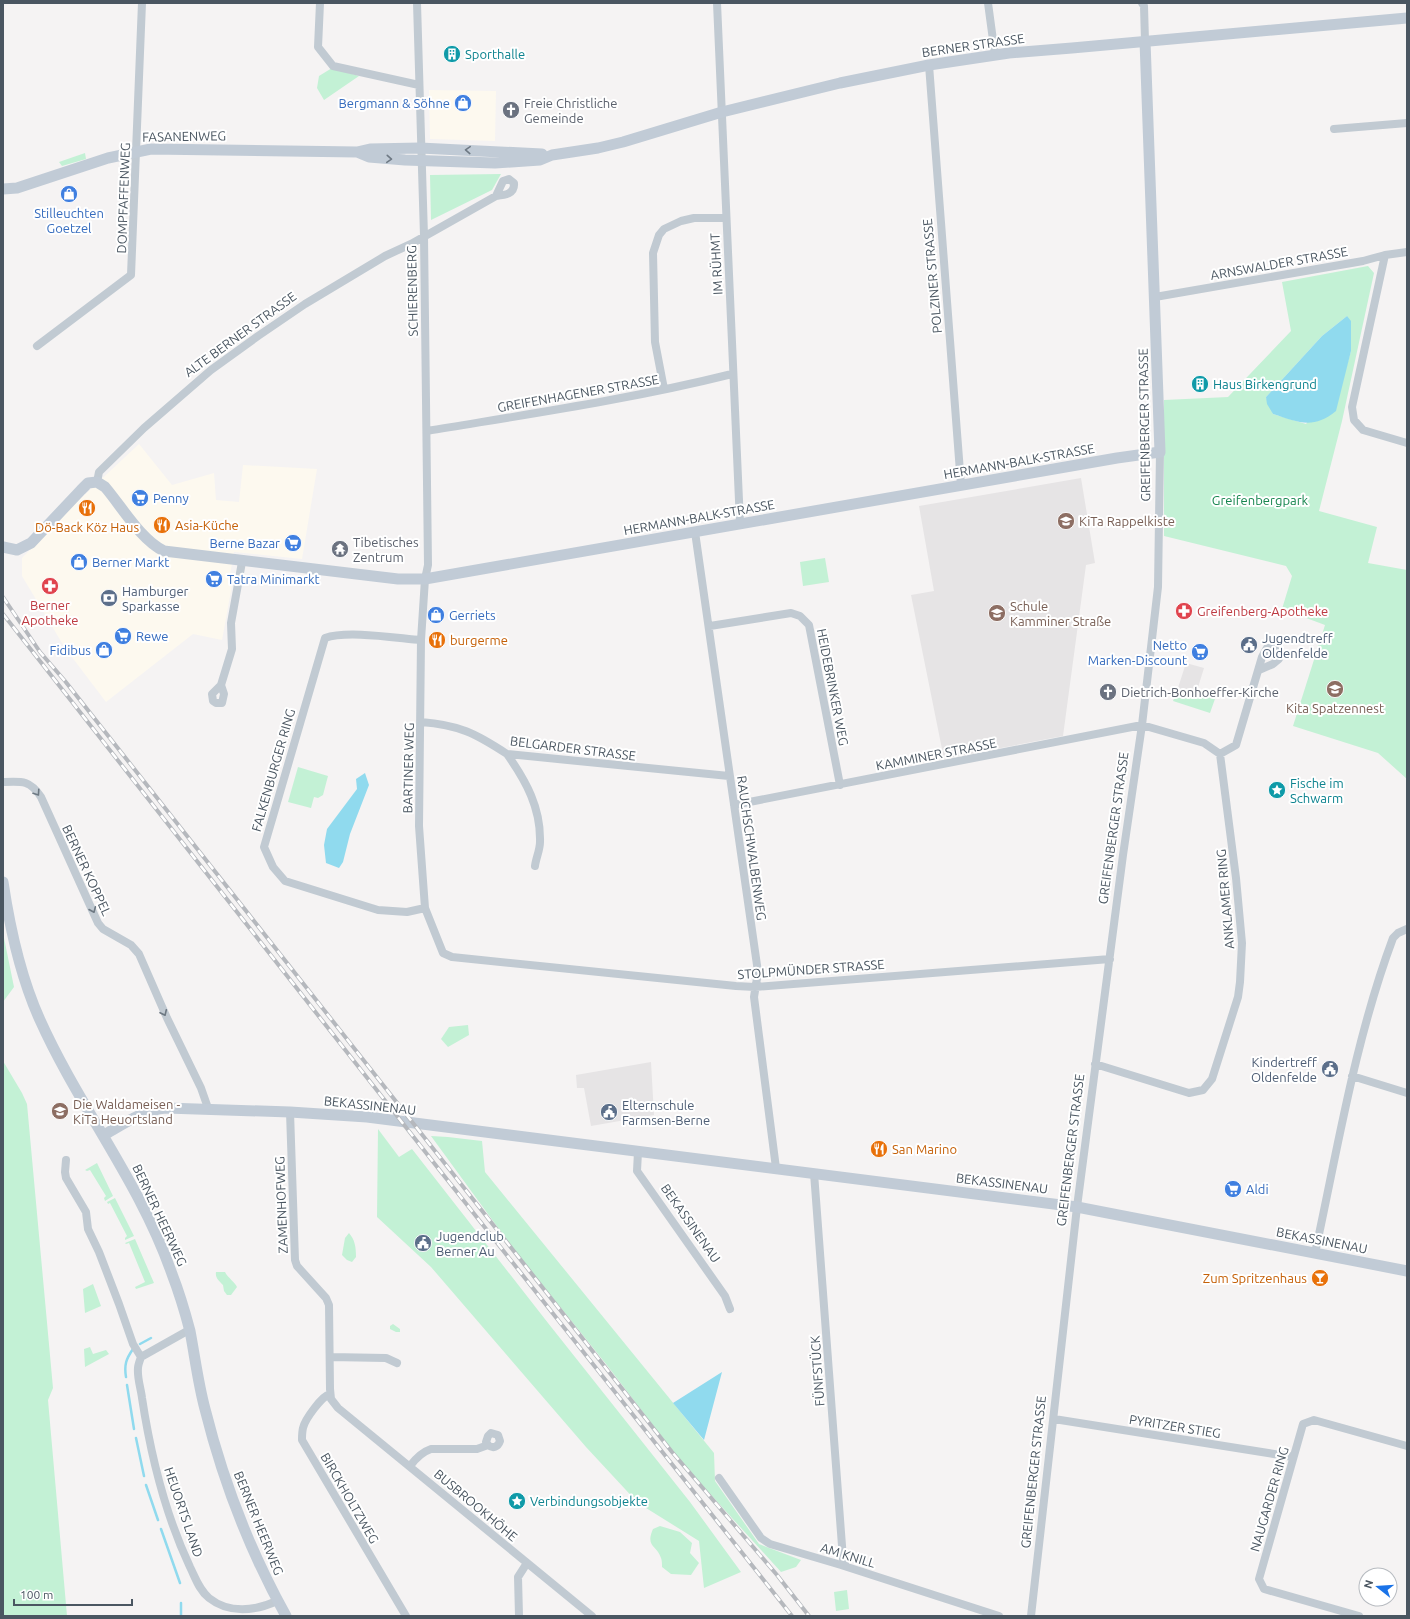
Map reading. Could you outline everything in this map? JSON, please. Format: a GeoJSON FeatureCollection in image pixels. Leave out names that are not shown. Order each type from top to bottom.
{"type":"FeatureCollection","features":[{"type":"Feature","properties":{"kind":"street","name":"DOMPFAFFENWEG"},"geometry":{"type":"LineString","coordinates":[[37,346],[131,275],[142,3]]}},
{"type":"Feature","properties":{"kind":"street"},"geometry":{"type":"LineString","coordinates":[[320,3],[318,47],[334,66],[419,85]]}},
{"type":"Feature","properties":{"kind":"street","name":"SCHIERENBERG"},"geometry":{"type":"LineString","coordinates":[[417,3],[420,148],[424,236],[427,431],[428,565],[425,579]]}},
{"type":"Feature","properties":{"kind":"street","name":"IM RÜHMT"},"geometry":{"type":"LineString","coordinates":[[717,3],[732,374],[740,523]]}},
{"type":"Feature","properties":{"kind":"street"},"geometry":{"type":"LineString","coordinates":[[988,3],[995,55]]}},
{"type":"Feature","properties":{"kind":"street"},"geometry":{"type":"LineString","coordinates":[[1142,3],[1144,6],[1145,41]]}},
{"type":"Feature","properties":{"kind":"street","name":"BERNER STRASSE"},"geometry":{"type":"LineString","coordinates":[[507,157],[539,153],[552,156],[601,148],[722,112],[822,87],[995,55],[1407,18]]}},
{"type":"Feature","properties":{"kind":"street","name":"GREIFENBERGER STRASSE"},"geometry":{"type":"LineString","coordinates":[[1031,1616],[1077,1207],[1095,1064],[1142,725],[1158,587],[1160,452],[1145,41]]}},
{"type":"Feature","properties":{"kind":"street","name":"POLZINER STRASSE"},"geometry":{"type":"LineString","coordinates":[[929,66],[961,485]]}},
{"type":"Feature","properties":{"kind":"street"},"geometry":{"type":"LineString","coordinates":[[1334,129],[1407,123]]}},
{"type":"Feature","properties":{"kind":"street","name":"FASANENWEG"},"geometry":{"type":"LineString","coordinates":[[3,196],[17,188],[108,158],[136,151],[164,148],[357,152],[370,149],[420,148],[507,157]]}},
{"type":"Feature","properties":{"kind":"street","name":"FASANENWEG"},"geometry":{"type":"LineString","coordinates":[[357,152],[369,157],[382,159],[421,161],[507,157]]}},
{"type":"Feature","properties":{"kind":"street","name":"FASANENWEG"},"geometry":{"type":"LineString","coordinates":[[3,189],[17,188]]}},
{"type":"Feature","properties":{"kind":"street","name":"ALTE BERNER STRASSE"},"geometry":{"type":"LineString","coordinates":[[97,482],[99,472],[144,428],[212,370],[305,304],[385,256],[496,196]]}},
{"type":"Feature","properties":{"kind":"street"},"geometry":{"type":"LineString","coordinates":[[664,390],[655,342],[653,253],[659,235],[664,229],[681,221],[694,218],[726,218]]}},
{"type":"Feature","properties":{"kind":"street","name":"ARNSWALDER STRASSE"},"geometry":{"type":"LineString","coordinates":[[1155,297],[1364,261],[1385,255],[1407,252]]}},
{"type":"Feature","properties":{"kind":"street"},"geometry":{"type":"LineString","coordinates":[[1385,255],[1352,407],[1354,420],[1363,430],[1407,443]]}},
{"type":"Feature","properties":{"kind":"street","name":"GREIFENHAGENER STRASSE"},"geometry":{"type":"LineString","coordinates":[[427,431],[664,390],[732,374]]}},
{"type":"Feature","properties":{"kind":"street","name":"HERMANN-BALK-STRASSE"},"geometry":{"type":"LineString","coordinates":[[97,482],[105,487],[146,539],[156,547],[173,554],[398,580],[425,579],[740,523],[1117,458],[1160,452]]}},
{"type":"Feature","properties":{"kind":"street"},"geometry":{"type":"LineString","coordinates":[[3,547],[17,550],[31,543],[88,483],[97,482]]}},
{"type":"Feature","properties":{"kind":"street","name":"RAUCHSCHWALBENWEG"},"geometry":{"type":"LineString","coordinates":[[696,532],[710,626],[729,776],[758,972],[754,997],[776,1168]]}},
{"type":"Feature","properties":{"kind":"street"},"geometry":{"type":"LineString","coordinates":[[221,685],[232,649],[231,623],[242,562]]}},
{"type":"Feature","properties":{"kind":"street","name":"BARTINER WEG"},"geometry":{"type":"LineString","coordinates":[[425,579],[421,640],[419,826],[425,908],[443,953]]}},
{"type":"Feature","properties":{"kind":"street","name":"HEIDEBRINKER WEG"},"geometry":{"type":"LineString","coordinates":[[710,626],[791,613],[800,616],[809,626],[840,785]]}},
{"type":"Feature","properties":{"kind":"street","name":"FALKENBURGER RING"},"geometry":{"type":"LineString","coordinates":[[421,640],[346,634],[333,635],[325,638],[264,847],[273,867],[285,881],[378,910],[407,912],[425,908]]}},
{"type":"Feature","properties":{"kind":"street"},"geometry":{"type":"LineString","coordinates":[[1142,725],[1204,743],[1220,754],[1236,746],[1259,670]]}},
{"type":"Feature","properties":{"kind":"street","name":"BELGARDER STRASSE"},"geometry":{"type":"LineString","coordinates":[[421,722],[443,724],[469,731],[507,754],[729,776]]}},
{"type":"Feature","properties":{"kind":"street","name":"KAMMINER STRASSE"},"geometry":{"type":"LineString","coordinates":[[734,805],[1142,725]]}},
{"type":"Feature","properties":{"kind":"street"},"geometry":{"type":"LineString","coordinates":[[507,754],[530,790],[538,814],[540,843],[534,866]]}},
{"type":"Feature","properties":{"kind":"street","name":"ANKLAMER RING"},"geometry":{"type":"LineString","coordinates":[[1095,1064],[1189,1093],[1203,1090],[1212,1079],[1238,997],[1242,943],[1236,878],[1220,754]]}},
{"type":"Feature","properties":{"kind":"street","name":"BERNER KOPPEL"},"geometry":{"type":"LineString","coordinates":[[3,782],[28,783],[41,797],[98,922],[103,929],[131,945],[139,954],[164,1013],[201,1088],[208,1108]]}},
{"type":"Feature","properties":{"kind":"street","name":"BERNER HEERWEG"},"geometry":{"type":"LineString","coordinates":[[3,882],[15,947],[32,1001],[50,1041],[138,1195],[172,1273],[189,1330],[204,1407],[219,1460],[243,1526],[286,1616]]}},
{"type":"Feature","properties":{"kind":"street"},"geometry":{"type":"LineString","coordinates":[[1315,1253],[1352,1076],[1393,938],[1398,933],[1407,929]]}},
{"type":"Feature","properties":{"kind":"street","name":"STOLPMÜNDER STRASSE"},"geometry":{"type":"LineString","coordinates":[[443,953],[460,957],[755,987],[1110,958]]}},
{"type":"Feature","properties":{"kind":"street"},"geometry":{"type":"LineString","coordinates":[[1352,1076],[1407,1093]]}},
{"type":"Feature","properties":{"kind":"street","name":"BEKASSINENAU"},"geometry":{"type":"LineString","coordinates":[[104,1135],[133,1118],[159,1109],[208,1108],[290,1112],[376,1119],[776,1168],[1077,1207],[1407,1271]]}},
{"type":"Feature","properties":{"kind":"street","name":"ZAMENHOFWEG"},"geometry":{"type":"LineString","coordinates":[[290,1112],[295,1260],[297,1266],[326,1298],[329,1305],[330,1394]]}},
{"type":"Feature","properties":{"kind":"street","name":"BEKASSINENAU"},"geometry":{"type":"LineString","coordinates":[[638,1152],[637,1171],[725,1296],[730,1309]]}},
{"type":"Feature","properties":{"kind":"street"},"geometry":{"type":"LineString","coordinates":[[66,1160],[66,1178],[86,1212],[88,1229],[109,1278],[133,1344],[141,1357],[189,1330]]}},
{"type":"Feature","properties":{"kind":"street","name":"FÜNFSTÜCK"},"geometry":{"type":"LineString","coordinates":[[814,1173],[843,1558],[846,1566]]}},
{"type":"Feature","properties":{"kind":"street","name":"HEUORTS LAND"},"geometry":{"type":"LineString","coordinates":[[141,1357],[138,1369],[147,1432],[158,1478],[182,1550],[198,1584],[209,1598],[228,1607],[240,1610],[256,1609],[278,1601]]}},
{"type":"Feature","properties":{"kind":"street"},"geometry":{"type":"LineString","coordinates":[[330,1357],[386,1358],[397,1363]]}},
{"type":"Feature","properties":{"kind":"street","name":"BUSBROOKHÖHE"},"geometry":{"type":"LineString","coordinates":[[330,1394],[332,1401],[338,1408],[592,1616]]}},
{"type":"Feature","properties":{"kind":"street","name":"BIRCKHOLTZWEG"},"geometry":{"type":"LineString","coordinates":[[330,1394],[322,1400],[305,1422],[302,1432],[302,1440],[406,1616]]}},
{"type":"Feature","properties":{"kind":"street","name":"PYRITZER STIEG"},"geometry":{"type":"LineString","coordinates":[[1054,1419],[1293,1457]]}},
{"type":"Feature","properties":{"kind":"street","name":"NAUGARDER RING"},"geometry":{"type":"LineString","coordinates":[[1359,1616],[1264,1589],[1259,1579],[1293,1457],[1304,1424],[1314,1420],[1407,1446]]}},
{"type":"Feature","properties":{"kind":"street","name":"BUSBROOKHÖHE"},"geometry":{"type":"LineString","coordinates":[[410,1466],[418,1456],[425,1451],[432,1449],[477,1449],[488,1445]]}},
{"type":"Feature","properties":{"kind":"street","name":"AM KNILL"},"geometry":{"type":"LineString","coordinates":[[719,1478],[765,1541],[793,1552],[846,1566],[999,1616]]}},
{"type":"Feature","properties":{"kind":"street"},"geometry":{"type":"LineString","coordinates":[[519,1616],[518,1577],[527,1563]]}},
{"type":"Feature","properties":{"kind":"shaded area"},"geometry":{"type":"Polygon","coordinates":[[[429,90],[496,91],[495,141],[430,139],[429,90]]]}},
{"type":"Feature","properties":{"kind":"shaded area"},"geometry":{"type":"Polygon","coordinates":[[[139,444],[172,485],[214,473],[216,500],[239,502],[243,465],[317,469],[302,559],[234,552],[230,575],[233,580],[222,640],[193,634],[106,702],[65,648],[22,576],[22,558],[77,502],[139,444]]]}},
{"type":"Feature","properties":{"kind":"shaded area","name":"Schule Kamminer Straße"},"geometry":{"type":"Polygon","coordinates":[[[1081,478],[1095,563],[1086,565],[1063,736],[944,759],[911,595],[934,591],[919,506],[1081,478]]]}},
{"type":"Feature","properties":{"kind":"shaded area"},"geometry":{"type":"Polygon","coordinates":[[[1186,663],[1204,668],[1195,697],[1177,691],[1186,663]]]}},
{"type":"Feature","properties":{"kind":"shaded area"},"geometry":{"type":"Polygon","coordinates":[[[651,1062],[654,1115],[591,1126],[584,1088],[577,1088],[576,1075],[651,1062]]]}},
{"type":"Feature","properties":{"kind":"green space"},"geometry":{"type":"Polygon","coordinates":[[[332,68],[359,76],[324,100],[317,88],[319,76],[332,68]]]}},
{"type":"Feature","properties":{"kind":"green space"},"geometry":{"type":"Polygon","coordinates":[[[85,153],[86,159],[62,166],[59,162],[85,153]]]}},
{"type":"Feature","properties":{"kind":"green space"},"geometry":{"type":"Polygon","coordinates":[[[501,174],[492,190],[431,220],[430,175],[501,174]]]}},
{"type":"Feature","properties":{"kind":"green space","name":"Greifenbergpark"},"geometry":{"type":"Polygon","coordinates":[[[1368,266],[1374,273],[1342,421],[1319,511],[1377,527],[1368,563],[1407,570],[1407,779],[1378,753],[1293,726],[1325,625],[1282,609],[1292,576],[1286,566],[1164,536],[1164,400],[1228,397],[1291,331],[1282,282],[1368,266]],[[1347,316],[1322,336],[1266,397],[1273,414],[1306,424],[1344,375],[1351,351],[1347,316]]]}},
{"type":"Feature","properties":{"kind":"green space"},"geometry":{"type":"Polygon","coordinates":[[[825,558],[829,582],[803,586],[800,562],[825,558]]]}},
{"type":"Feature","properties":{"kind":"green space"},"geometry":{"type":"Polygon","coordinates":[[[1177,691],[1194,697],[1197,691],[1216,696],[1210,713],[1173,701],[1177,691]]]}},
{"type":"Feature","properties":{"kind":"green space"},"geometry":{"type":"Polygon","coordinates":[[[298,767],[328,776],[323,795],[318,798],[314,797],[311,808],[288,802],[298,767]]]}},
{"type":"Feature","properties":{"kind":"green space"},"geometry":{"type":"Polygon","coordinates":[[[3,933],[14,987],[3,1002],[3,933]]]}},
{"type":"Feature","properties":{"kind":"green space"},"geometry":{"type":"Polygon","coordinates":[[[468,1025],[469,1035],[448,1047],[441,1039],[449,1027],[468,1025]]]}},
{"type":"Feature","properties":{"kind":"green space"},"geometry":{"type":"Polygon","coordinates":[[[3,1061],[27,1104],[53,1388],[48,1400],[67,1616],[3,1616],[3,1061]]]}},
{"type":"Feature","properties":{"kind":"green space"},"geometry":{"type":"Polygon","coordinates":[[[378,1129],[399,1157],[412,1149],[690,1502],[741,1572],[704,1588],[699,1541],[638,1503],[586,1447],[431,1267],[377,1217],[378,1129]]]}},
{"type":"Feature","properties":{"kind":"green space"},"geometry":{"type":"Polygon","coordinates":[[[431,1136],[482,1141],[485,1172],[714,1453],[715,1481],[759,1544],[801,1560],[796,1567],[781,1572],[682,1463],[606,1364],[512,1247],[431,1136]]]}},
{"type":"Feature","properties":{"kind":"green space"},"geometry":{"type":"Polygon","coordinates":[[[97,1163],[113,1196],[105,1201],[104,1198],[106,1196],[90,1170],[85,1170],[97,1163]]]}},
{"type":"Feature","properties":{"kind":"green space"},"geometry":{"type":"Polygon","coordinates":[[[115,1198],[134,1236],[125,1240],[127,1236],[110,1203],[108,1204],[107,1202],[115,1198]]]}},
{"type":"Feature","properties":{"kind":"green space"},"geometry":{"type":"Polygon","coordinates":[[[349,1233],[354,1241],[356,1250],[356,1257],[352,1262],[347,1260],[342,1255],[345,1238],[349,1233]]]}},
{"type":"Feature","properties":{"kind":"green space"},"geometry":{"type":"Polygon","coordinates":[[[135,1239],[154,1283],[136,1289],[135,1287],[145,1282],[129,1243],[125,1243],[135,1239]]]}},
{"type":"Feature","properties":{"kind":"green space"},"geometry":{"type":"Polygon","coordinates":[[[216,1272],[225,1272],[236,1285],[237,1287],[231,1295],[227,1295],[224,1291],[223,1285],[217,1278],[216,1272]]]}},
{"type":"Feature","properties":{"kind":"green space"},"geometry":{"type":"Polygon","coordinates":[[[93,1284],[101,1306],[85,1313],[83,1289],[93,1284]]]}},
{"type":"Feature","properties":{"kind":"green space"},"geometry":{"type":"Polygon","coordinates":[[[393,1324],[400,1329],[400,1332],[390,1329],[390,1326],[393,1324]]]}},
{"type":"Feature","properties":{"kind":"green space"},"geometry":{"type":"Polygon","coordinates":[[[90,1347],[93,1354],[106,1350],[109,1354],[85,1367],[84,1349],[90,1347]]]}},
{"type":"Feature","properties":{"kind":"green space"},"geometry":{"type":"Polygon","coordinates":[[[660,1526],[680,1532],[692,1543],[690,1553],[699,1563],[691,1575],[671,1574],[662,1567],[661,1558],[652,1545],[650,1539],[653,1529],[660,1526]]]}},
{"type":"Feature","properties":{"kind":"green space"},"geometry":{"type":"Polygon","coordinates":[[[847,1590],[849,1609],[836,1611],[834,1592],[847,1590]]]}},
{"type":"Feature","properties":{"kind":"water"},"geometry":{"type":"Polygon","coordinates":[[[1347,316],[1351,321],[1351,351],[1336,411],[1320,421],[1305,423],[1273,414],[1267,404],[1266,397],[1322,336],[1347,316]]]}},
{"type":"Feature","properties":{"kind":"water"},"geometry":{"type":"Polygon","coordinates":[[[365,773],[369,785],[350,834],[343,862],[339,868],[326,863],[324,845],[327,829],[357,789],[356,779],[365,773]]]}},
{"type":"Feature","properties":{"kind":"water"},"geometry":{"type":"Polygon","coordinates":[[[722,1372],[704,1440],[673,1403],[722,1372]]]}},
{"type":"Feature","properties":{"kind":"waterway"},"geometry":{"type":"LineString","coordinates":[[140,1344],[151,1338]]}},
{"type":"Feature","properties":{"kind":"waterway"},"geometry":{"type":"LineString","coordinates":[[126,1377],[126,1362],[133,1349]]}},
{"type":"Feature","properties":{"kind":"waterway"},"geometry":{"type":"LineString","coordinates":[[127,1385],[134,1429]]}},
{"type":"Feature","properties":{"kind":"waterway"},"geometry":{"type":"LineString","coordinates":[[136,1438],[144,1476]]}},
{"type":"Feature","properties":{"kind":"waterway"},"geometry":{"type":"LineString","coordinates":[[146,1485],[158,1520]]}},
{"type":"Feature","properties":{"kind":"waterway"},"geometry":{"type":"LineString","coordinates":[[161,1529],[180,1583]]}},
{"type":"Feature","properties":{"kind":"waterway"},"geometry":{"type":"LineString","coordinates":[[181,1603],[181,1616]]}},
{"type":"Feature","properties":{"kind":"railway"},"geometry":{"type":"LineString","coordinates":[[3,597],[40,652],[65,681],[672,1452],[777,1575],[809,1616]]}},
{"type":"Feature","properties":{"kind":"railway"},"geometry":{"type":"LineString","coordinates":[[3,614],[792,1616]]}},
{"type":"Feature","properties":{"kind":"place","name":"Sporthalle"},"geometry":{"type":"Point","coordinates":[452,54]}},
{"type":"Feature","properties":{"kind":"place","name":"Bergmann & Söhne"},"geometry":{"type":"Point","coordinates":[463,103]}},
{"type":"Feature","properties":{"kind":"place","name":"Freie Christliche Gemeinde"},"geometry":{"type":"Point","coordinates":[511,110]}},
{"type":"Feature","properties":{"kind":"place","name":"Stilleuchten Goetzel"},"geometry":{"type":"Point","coordinates":[69,194]}},
{"type":"Feature","properties":{"kind":"place","name":"Haus Birkengrund"},"geometry":{"type":"Point","coordinates":[1200,384]}},
{"type":"Feature","properties":{"kind":"place","name":"Penny"},"geometry":{"type":"Point","coordinates":[140,498]}},
{"type":"Feature","properties":{"kind":"place","name":"Dö-Back Köz Haus"},"geometry":{"type":"Point","coordinates":[87,508]}},
{"type":"Feature","properties":{"kind":"place","name":"KiTa Rappelkiste"},"geometry":{"type":"Point","coordinates":[1066,521]}},
{"type":"Feature","properties":{"kind":"place","name":"Asia-Küche"},"geometry":{"type":"Point","coordinates":[162,525]}},
{"type":"Feature","properties":{"kind":"place","name":"Berne Bazar"},"geometry":{"type":"Point","coordinates":[293,543]}},
{"type":"Feature","properties":{"kind":"place","name":"Tibetisches Zentrum"},"geometry":{"type":"Point","coordinates":[340,549]}},
{"type":"Feature","properties":{"kind":"place","name":"Berner Markt"},"geometry":{"type":"Point","coordinates":[79,562]}},
{"type":"Feature","properties":{"kind":"place","name":"Tatra Minimarkt"},"geometry":{"type":"Point","coordinates":[214,579]}},
{"type":"Feature","properties":{"kind":"place","name":"Berner Apotheke"},"geometry":{"type":"Point","coordinates":[50,586]}},
{"type":"Feature","properties":{"kind":"place","name":"Hamburger Sparkasse"},"geometry":{"type":"Point","coordinates":[109,598]}},
{"type":"Feature","properties":{"kind":"place","name":"Greifenberg-Apotheke"},"geometry":{"type":"Point","coordinates":[1184,611]}},
{"type":"Feature","properties":{"kind":"place","name":"Schule Kamminer Straße"},"geometry":{"type":"Point","coordinates":[997,613]}},
{"type":"Feature","properties":{"kind":"place","name":"Gerriets"},"geometry":{"type":"Point","coordinates":[436,615]}},
{"type":"Feature","properties":{"kind":"place","name":"Rewe"},"geometry":{"type":"Point","coordinates":[123,636]}},
{"type":"Feature","properties":{"kind":"place","name":"burgerme"},"geometry":{"type":"Point","coordinates":[437,640]}},
{"type":"Feature","properties":{"kind":"place","name":"Jugendtreff Oldenfelde"},"geometry":{"type":"Point","coordinates":[1249,645]}},
{"type":"Feature","properties":{"kind":"place","name":"Fidibus"},"geometry":{"type":"Point","coordinates":[104,650]}},
{"type":"Feature","properties":{"kind":"place","name":"Netto Marken-Discount"},"geometry":{"type":"Point","coordinates":[1200,652]}},
{"type":"Feature","properties":{"kind":"place","name":"Kita Spatzennest"},"geometry":{"type":"Point","coordinates":[1335,689]}},
{"type":"Feature","properties":{"kind":"place","name":"Dietrich-Bonhoeffer-Kirche"},"geometry":{"type":"Point","coordinates":[1108,692]}},
{"type":"Feature","properties":{"kind":"place","name":"Fische im Schwarm"},"geometry":{"type":"Point","coordinates":[1277,790]}},
{"type":"Feature","properties":{"kind":"place","name":"Kindertreff Oldenfelde"},"geometry":{"type":"Point","coordinates":[1330,1069]}},
{"type":"Feature","properties":{"kind":"place","name":"Die Waldameisen - KiTa Heuortsland"},"geometry":{"type":"Point","coordinates":[60,1111]}},
{"type":"Feature","properties":{"kind":"place","name":"Elternschule Farmsen-Berne"},"geometry":{"type":"Point","coordinates":[609,1112]}},
{"type":"Feature","properties":{"kind":"place","name":"San Marino"},"geometry":{"type":"Point","coordinates":[879,1149]}},
{"type":"Feature","properties":{"kind":"place","name":"Aldi"},"geometry":{"type":"Point","coordinates":[1233,1189]}},
{"type":"Feature","properties":{"kind":"place","name":"Jugendclub Berner Au"},"geometry":{"type":"Point","coordinates":[423,1243]}},
{"type":"Feature","properties":{"kind":"place","name":"Zum Spritzenhaus"},"geometry":{"type":"Point","coordinates":[1320,1278]}},
{"type":"Feature","properties":{"kind":"place","name":"Verbindungsobjekte"},"geometry":{"type":"Point","coordinates":[517,1501]}}]}
